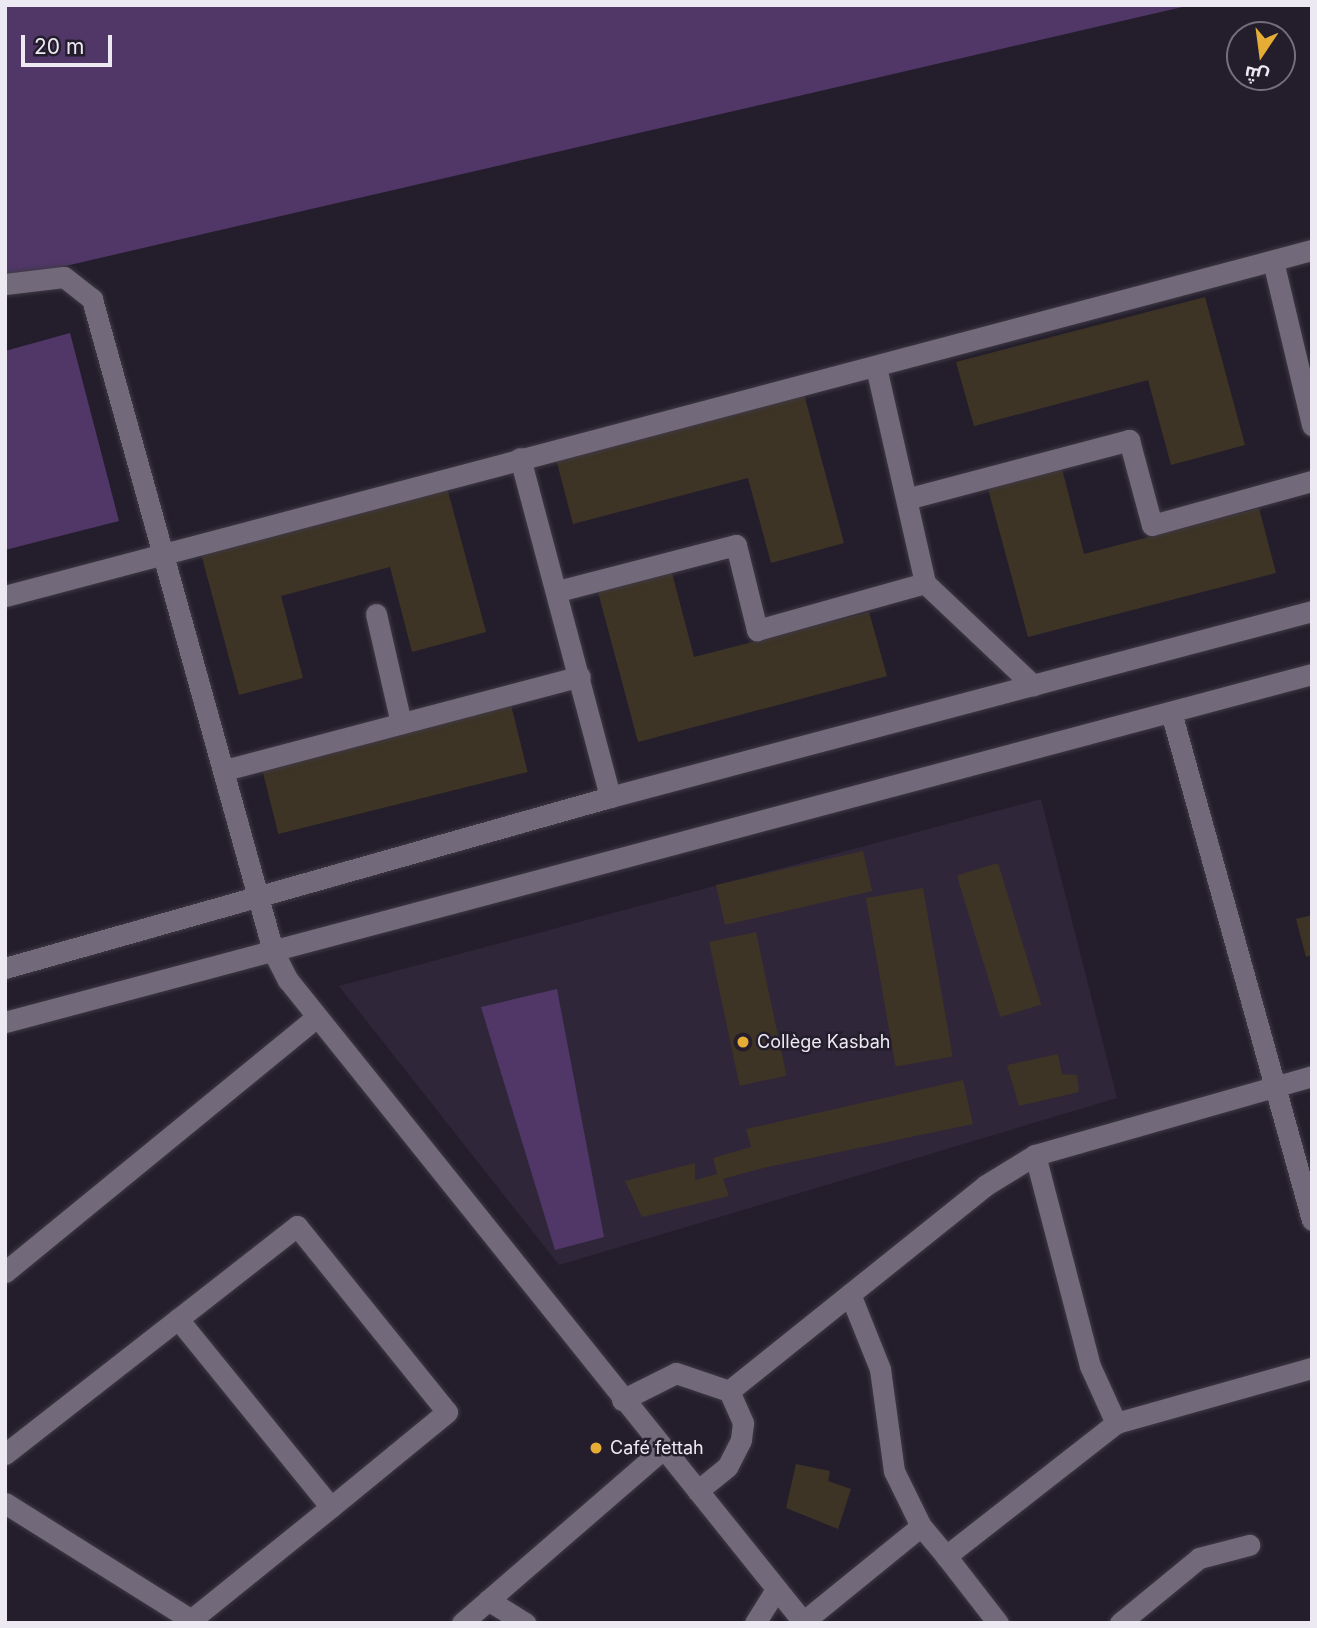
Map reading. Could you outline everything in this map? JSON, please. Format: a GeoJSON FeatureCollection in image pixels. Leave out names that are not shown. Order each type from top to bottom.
{"type":"FeatureCollection","features":[{"type":"Feature","properties":{"kind":"street"},"geometry":{"type":"LineString","coordinates":[[5,596],[1312,250]]}},
{"type":"Feature","properties":{"kind":"street"},"geometry":{"type":"LineString","coordinates":[[1273,261],[1308,392],[1312,425]]}},
{"type":"Feature","properties":{"kind":"street"},"geometry":{"type":"LineString","coordinates":[[5,284],[64,277],[92,299],[166,552],[273,951],[315,1018],[662,1450],[804,1622],[921,1526]]}},
{"type":"Feature","properties":{"kind":"street"},"geometry":{"type":"LineString","coordinates":[[876,367],[910,498],[925,583],[1033,685]]}},
{"type":"Feature","properties":{"kind":"street"},"geometry":{"type":"LineString","coordinates":[[910,498],[1129,440],[1152,525],[1312,481]]}},
{"type":"Feature","properties":{"kind":"street"},"geometry":{"type":"LineString","coordinates":[[520,458],[558,591],[610,797]]}},
{"type":"Feature","properties":{"kind":"street"},"geometry":{"type":"LineString","coordinates":[[558,591],[736,545],[757,630],[925,583]]}},
{"type":"Feature","properties":{"kind":"street"},"geometry":{"type":"LineString","coordinates":[[5,968],[610,797],[1312,611]]}},
{"type":"Feature","properties":{"kind":"street"},"geometry":{"type":"LineString","coordinates":[[376,614],[401,723]]}},
{"type":"Feature","properties":{"kind":"street"},"geometry":{"type":"LineString","coordinates":[[5,1022],[1312,674]]}},
{"type":"Feature","properties":{"kind":"street"},"geometry":{"type":"LineString","coordinates":[[225,770],[580,676]]}},
{"type":"Feature","properties":{"kind":"street"},"geometry":{"type":"LineString","coordinates":[[1171,712],[1312,1220]]}},
{"type":"Feature","properties":{"kind":"street"},"geometry":{"type":"LineString","coordinates":[[5,1272],[315,1018]]}},
{"type":"Feature","properties":{"kind":"street"},"geometry":{"type":"LineString","coordinates":[[729,1391],[986,1185],[1035,1155],[1312,1076]]}},
{"type":"Feature","properties":{"kind":"street"},"geometry":{"type":"LineString","coordinates":[[1035,1155],[1090,1366],[1116,1423]]}},
{"type":"Feature","properties":{"kind":"street"},"geometry":{"type":"LineString","coordinates":[[5,1454],[297,1226],[447,1412],[193,1621],[5,1503]]}},
{"type":"Feature","properties":{"kind":"street"},"geometry":{"type":"LineString","coordinates":[[850,1294],[880,1369],[894,1471],[921,1526],[998,1623]]}},
{"type":"Feature","properties":{"kind":"street"},"geometry":{"type":"LineString","coordinates":[[178,1320],[331,1507]]}},
{"type":"Feature","properties":{"kind":"street"},"geometry":{"type":"LineString","coordinates":[[946,1556],[1116,1423],[1312,1367]]}},
{"type":"Feature","properties":{"kind":"street"},"geometry":{"type":"LineString","coordinates":[[622,1400],[676,1373],[729,1391],[741,1414],[741,1440],[727,1467],[697,1491]]}},
{"type":"Feature","properties":{"kind":"street"},"geometry":{"type":"LineString","coordinates":[[462,1623],[662,1450]]}},
{"type":"Feature","properties":{"kind":"street"},"geometry":{"type":"LineString","coordinates":[[1120,1623],[1199,1558],[1249,1545]]}},
{"type":"Feature","properties":{"kind":"street"},"geometry":{"type":"LineString","coordinates":[[755,1623],[776,1589]]}},
{"type":"Feature","properties":{"kind":"street"},"geometry":{"type":"LineString","coordinates":[[488,1601],[525,1623]]}},
{"type":"Feature","properties":{"kind":"shaded area"},"geometry":{"type":"Polygon","coordinates":[[[5,5],[1191,5],[5,280],[5,5]]]}},
{"type":"Feature","properties":{"kind":"shaded area"},"geometry":{"type":"Polygon","coordinates":[[[70,333],[119,521],[5,550],[5,351],[70,333]]]}},
{"type":"Feature","properties":{"kind":"shaded area","name":"Collège Kasbah"},"geometry":{"type":"Polygon","coordinates":[[[1041,799],[1117,1098],[559,1265],[339,986],[1041,799]]]}},
{"type":"Feature","properties":{"kind":"shaded area"},"geometry":{"type":"Polygon","coordinates":[[[557,989],[604,1237],[555,1250],[481,1007],[557,989]]]}},
{"type":"Feature","properties":{"kind":"building"},"geometry":{"type":"Polygon","coordinates":[[[1205,297],[1245,445],[1171,465],[1148,380],[974,426],[956,362],[1205,297]]]}},
{"type":"Feature","properties":{"kind":"building"},"geometry":{"type":"Polygon","coordinates":[[[804,394],[844,543],[771,563],[748,478],[573,524],[556,459],[804,394]]]}},
{"type":"Feature","properties":{"kind":"building"},"geometry":{"type":"Polygon","coordinates":[[[1062,469],[1084,554],[1259,508],[1276,573],[1028,637],[988,489],[1062,469]]]}},
{"type":"Feature","properties":{"kind":"building"},"geometry":{"type":"Polygon","coordinates":[[[446,484],[486,632],[412,652],[390,567],[281,596],[303,678],[239,695],[200,550],[446,484]]]}},
{"type":"Feature","properties":{"kind":"building"},"geometry":{"type":"Polygon","coordinates":[[[672,573],[694,657],[869,612],[887,676],[638,742],[598,592],[672,573]]]}},
{"type":"Feature","properties":{"kind":"building"},"geometry":{"type":"Polygon","coordinates":[[[511,705],[528,772],[278,834],[262,767],[511,705]]]}},
{"type":"Feature","properties":{"kind":"building"},"geometry":{"type":"Polygon","coordinates":[[[863,851],[872,891],[725,925],[716,885],[863,851]]]}},
{"type":"Feature","properties":{"kind":"building"},"geometry":{"type":"Polygon","coordinates":[[[998,863],[1041,1005],[1000,1017],[957,876],[998,863]]]}},
{"type":"Feature","properties":{"kind":"building"},"geometry":{"type":"Polygon","coordinates":[[[923,888],[953,1056],[896,1066],[866,898],[923,888]]]}},
{"type":"Feature","properties":{"kind":"building"},"geometry":{"type":"Polygon","coordinates":[[[1312,915],[1312,955],[1306,957],[1296,919],[1312,915]]]}},
{"type":"Feature","properties":{"kind":"building"},"geometry":{"type":"Polygon","coordinates":[[[756,932],[787,1076],[740,1086],[709,942],[756,932]]]}},
{"type":"Feature","properties":{"kind":"building"},"geometry":{"type":"Polygon","coordinates":[[[1058,1054],[1062,1074],[1077,1075],[1079,1092],[1019,1106],[1007,1065],[1058,1054]]]}},
{"type":"Feature","properties":{"kind":"building"},"geometry":{"type":"Polygon","coordinates":[[[963,1080],[973,1124],[723,1179],[729,1196],[642,1217],[625,1181],[695,1163],[695,1180],[717,1174],[713,1158],[751,1147],[746,1129],[963,1080]]]}},
{"type":"Feature","properties":{"kind":"building"},"geometry":{"type":"Polygon","coordinates":[[[796,1464],[830,1471],[828,1481],[851,1489],[838,1529],[786,1508],[796,1464]]]}},
{"type":"Feature","properties":{"kind":"place","name":"Collège Kasbah"},"geometry":{"type":"Point","coordinates":[743,1042]}},
{"type":"Feature","properties":{"kind":"place","name":"Café fettah"},"geometry":{"type":"Point","coordinates":[596,1448]}}]}
